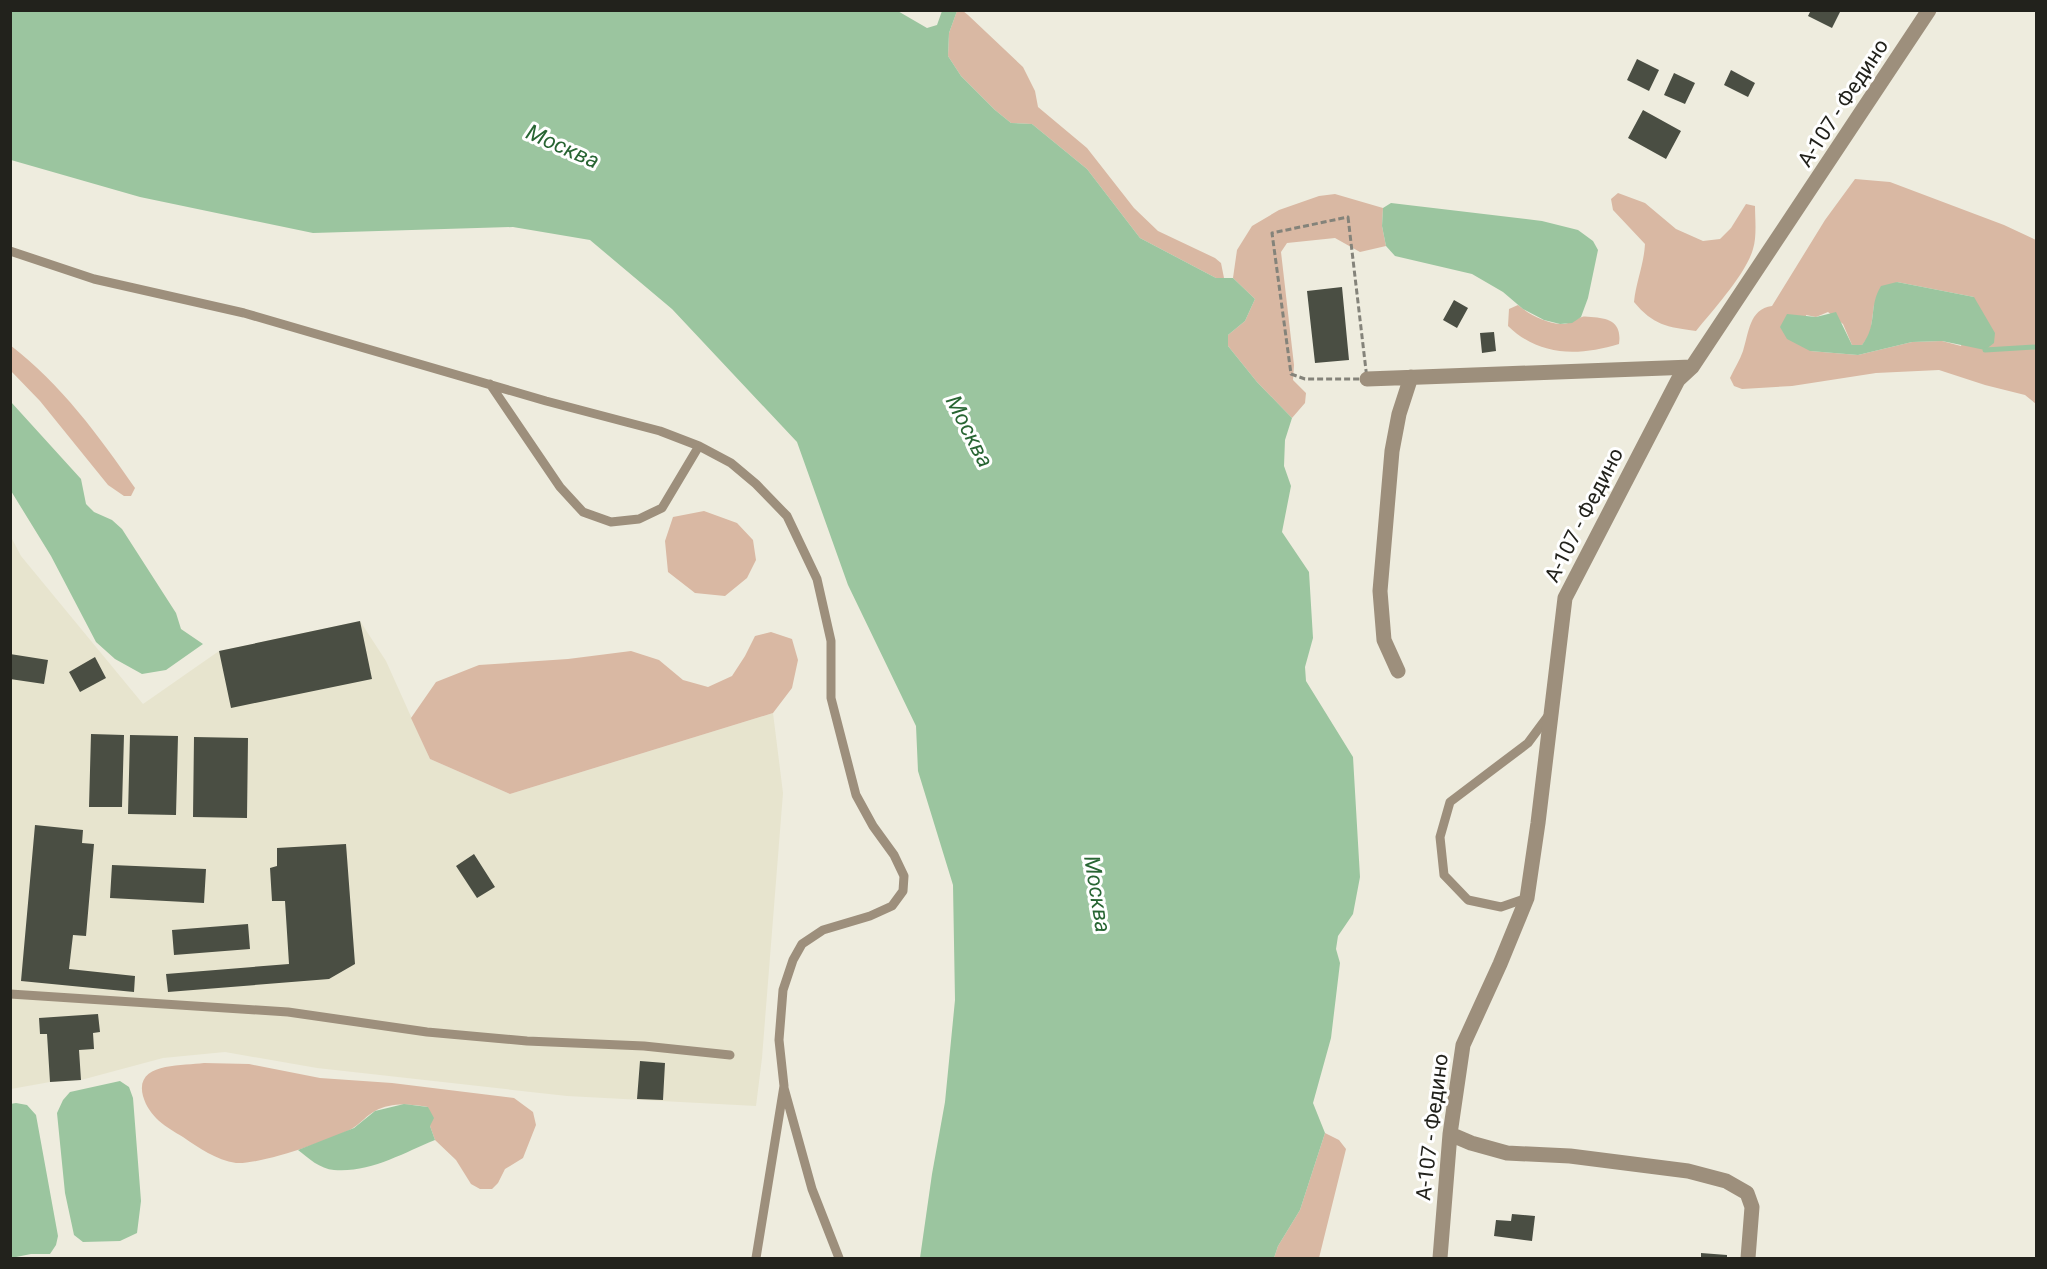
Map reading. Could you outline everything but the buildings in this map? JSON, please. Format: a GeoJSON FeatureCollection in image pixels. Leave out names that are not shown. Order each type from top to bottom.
{"type":"FeatureCollection","features":[{"type":"Feature","properties":{"kind":"street","name":"А-107 - Федино"},"geometry":{"type":"LineString","coordinates":[[1440,1258],[1450,1134],[1463,1045],[1527,898],[1565,598],[1678,380],[1692,368],[1929,10]]}},
{"type":"Feature","properties":{"kind":"street"},"geometry":{"type":"LineString","coordinates":[[1367,379],[1692,368]]}},
{"type":"Feature","properties":{"kind":"street"},"geometry":{"type":"LineString","coordinates":[[1398,671],[1384,640],[1380,591],[1392,451],[1399,414],[1411,376]]}},
{"type":"Feature","properties":{"kind":"street"},"geometry":{"type":"LineString","coordinates":[[1450,1134],[1471,1143],[1507,1153],[1570,1156],[1638,1164],[1688,1171],[1726,1181],[1747,1193],[1752,1207],[1748,1258]]}},
{"type":"Feature","properties":{"kind":"lane"},"geometry":{"type":"LineString","coordinates":[[10,251],[93,279],[244,313],[660,431],[699,446],[731,463],[756,484],[787,516],[817,579],[831,640],[831,698],[856,795],[873,826],[894,855],[904,876],[903,891],[892,906],[870,916],[824,930],[802,944],[793,960],[783,990],[779,1040],[783,1086],[812,1189],[839,1258]]}},
{"type":"Feature","properties":{"kind":"lane"},"geometry":{"type":"LineString","coordinates":[[490,384],[560,487],[583,512],[611,522],[639,519],[662,508],[699,446]]}},
{"type":"Feature","properties":{"kind":"lane"},"geometry":{"type":"LineString","coordinates":[[1527,898],[1501,907],[1468,900],[1444,874],[1440,837],[1450,802],[1528,742],[1551,711]]}},
{"type":"Feature","properties":{"kind":"lane"},"geometry":{"type":"LineString","coordinates":[[10,994],[288,1012],[427,1032],[527,1041],[644,1046],[730,1055]]}},
{"type":"Feature","properties":{"kind":"lane"},"geometry":{"type":"LineString","coordinates":[[756,1258],[783,1086]]}},
{"type":"Feature","properties":{"kind":"path"},"geometry":{"type":"LineString","coordinates":[[1348,216],[1367,379],[1305,379],[1292,374],[1272,233],[1348,216]]}},
{"type":"Feature","properties":{"kind":"shaded area"},"geometry":{"type":"Polygon","coordinates":[[[957,11],[963,11],[968,15],[1023,67],[1035,91],[1038,107],[1087,148],[1134,208],[1158,231],[1215,258],[1221,263],[1224,278],[1216,278],[1140,238],[1087,169],[1032,124],[1011,123],[961,76],[948,56],[949,33],[957,11]]]}},
{"type":"Feature","properties":{"kind":"shaded area"},"geometry":{"type":"Polygon","coordinates":[[[1855,179],[1890,182],[2004,225],[2036,240],[2036,404],[2025,395],[1939,370],[1876,373],[1792,386],[1742,389],[1734,386],[1730,378],[1742,354],[1754,317],[1764,308],[1772,306],[1825,220],[1855,179]],[[1897,282],[1874,305],[1870,335],[1862,345],[1852,345],[1843,324],[1828,312],[1816,317],[1806,315],[1810,351],[1858,355],[1912,342],[1942,341],[1961,346],[1974,297],[1897,282]]]}},
{"type":"Feature","properties":{"kind":"shaded area"},"geometry":{"type":"Polygon","coordinates":[[[1618,193],[1645,203],[1676,229],[1703,241],[1720,239],[1731,228],[1746,204],[1755,206],[1755,239],[1749,259],[1728,292],[1696,331],[1661,324],[1648,316],[1634,302],[1645,244],[1613,210],[1611,199],[1618,193]]]}},
{"type":"Feature","properties":{"kind":"shaded area"},"geometry":{"type":"Polygon","coordinates":[[[1335,194],[1383,208],[1382,226],[1386,246],[1360,252],[1335,238],[1287,243],[1281,252],[1294,365],[1293,380],[1306,393],[1305,403],[1292,418],[1257,382],[1228,346],[1228,335],[1245,321],[1255,299],[1233,278],[1237,250],[1252,226],[1279,210],[1319,196],[1335,194]]]}},
{"type":"Feature","properties":{"kind":"shaded area"},"geometry":{"type":"Polygon","coordinates":[[[1518,305],[1538,318],[1560,324],[1584,317],[1609,320],[1619,331],[1619,344],[1575,352],[1560,351],[1533,344],[1508,326],[1509,309],[1518,305]]]}},
{"type":"Feature","properties":{"kind":"shaded area"},"geometry":{"type":"Polygon","coordinates":[[[10,345],[46,376],[93,430],[135,488],[131,496],[124,496],[108,485],[40,401],[11,371],[10,345]]]}},
{"type":"Feature","properties":{"kind":"shaded area"},"geometry":{"type":"Polygon","coordinates":[[[704,511],[737,523],[753,540],[756,560],[747,578],[725,596],[695,593],[668,572],[665,541],[673,517],[704,511]]]}},
{"type":"Feature","properties":{"kind":"shaded area"},"geometry":{"type":"Polygon","coordinates":[[[10,535],[21,556],[143,704],[219,651],[360,621],[386,661],[430,759],[510,794],[773,713],[783,793],[762,1058],[756,1106],[567,1096],[317,1068],[225,1052],[163,1058],[81,1080],[50,1082],[11,1089],[10,535]]]}},
{"type":"Feature","properties":{"kind":"shaded area"},"geometry":{"type":"Polygon","coordinates":[[[771,632],[792,639],[798,660],[792,688],[773,713],[510,794],[430,759],[411,718],[436,682],[479,665],[568,659],[631,651],[659,660],[683,680],[708,687],[732,676],[755,636],[771,632]]]}},
{"type":"Feature","properties":{"kind":"shaded area"},"geometry":{"type":"Polygon","coordinates":[[[204,1063],[249,1064],[320,1078],[392,1083],[514,1098],[533,1112],[536,1125],[523,1158],[505,1169],[492,1189],[480,1189],[471,1184],[456,1160],[435,1140],[430,1126],[428,1107],[415,1105],[401,1104],[381,1108],[353,1128],[329,1139],[278,1156],[247,1163],[236,1163],[208,1153],[164,1125],[149,1110],[143,1096],[142,1085],[153,1071],[173,1066],[204,1063]]]}},
{"type":"Feature","properties":{"kind":"shaded area"},"geometry":{"type":"Polygon","coordinates":[[[1325,1133],[1339,1140],[1346,1149],[1319,1258],[1274,1258],[1278,1246],[1300,1210],[1325,1133]]]}},
{"type":"Feature","properties":{"kind":"water","name":"Москва"},"geometry":{"type":"Polygon","coordinates":[[[896,10],[927,28],[937,25],[942,11],[957,11],[949,33],[948,56],[961,76],[995,110],[1011,123],[1032,124],[1087,169],[1140,238],[1216,278],[1233,278],[1255,299],[1245,321],[1228,335],[1228,346],[1257,382],[1292,418],[1285,440],[1284,466],[1291,486],[1282,532],[1309,572],[1313,638],[1305,667],[1306,681],[1353,757],[1360,877],[1353,914],[1338,936],[1336,949],[1340,963],[1331,1038],[1313,1103],[1325,1133],[1300,1210],[1278,1246],[1274,1258],[920,1258],[945,1102],[955,1000],[953,885],[918,771],[916,726],[848,585],[797,442],[672,309],[590,240],[513,227],[313,233],[140,197],[11,160],[11,11],[896,10]]]}},
{"type":"Feature","properties":{"kind":"water"},"geometry":{"type":"Polygon","coordinates":[[[1391,203],[1542,221],[1578,230],[1593,241],[1598,250],[1588,298],[1581,317],[1572,323],[1560,324],[1544,320],[1523,309],[1503,292],[1472,274],[1395,256],[1386,246],[1382,226],[1383,208],[1391,203]]]}},
{"type":"Feature","properties":{"kind":"water"},"geometry":{"type":"Polygon","coordinates":[[[1897,282],[1974,297],[1995,333],[1994,343],[1985,350],[1942,341],[1912,342],[1858,355],[1810,351],[1787,339],[1780,327],[1787,314],[1816,317],[1836,312],[1852,345],[1862,345],[1870,330],[1875,301],[1881,286],[1897,282]]]}},
{"type":"Feature","properties":{"kind":"water"},"geometry":{"type":"Polygon","coordinates":[[[11,402],[81,479],[86,504],[94,512],[112,520],[122,529],[176,613],[181,629],[203,644],[166,670],[142,674],[115,659],[96,642],[51,556],[11,491],[11,402]]]}},
{"type":"Feature","properties":{"kind":"water"},"geometry":{"type":"Polygon","coordinates":[[[120,1081],[129,1087],[133,1098],[141,1201],[137,1233],[120,1241],[83,1242],[74,1235],[65,1193],[57,1113],[70,1092],[120,1081]]]}},
{"type":"Feature","properties":{"kind":"water"},"geometry":{"type":"Polygon","coordinates":[[[10,1104],[27,1105],[36,1115],[58,1236],[56,1245],[50,1254],[31,1254],[11,1258],[10,1104]]]}},
{"type":"Feature","properties":{"kind":"water"},"geometry":{"type":"Polygon","coordinates":[[[404,1104],[428,1107],[434,1118],[430,1126],[435,1140],[386,1161],[347,1170],[324,1168],[298,1150],[354,1128],[375,1111],[404,1104]]]}},
{"type":"Feature","properties":{"kind":"waterway"},"geometry":{"type":"LineString","coordinates":[[1985,350],[2036,347]]}}]}
